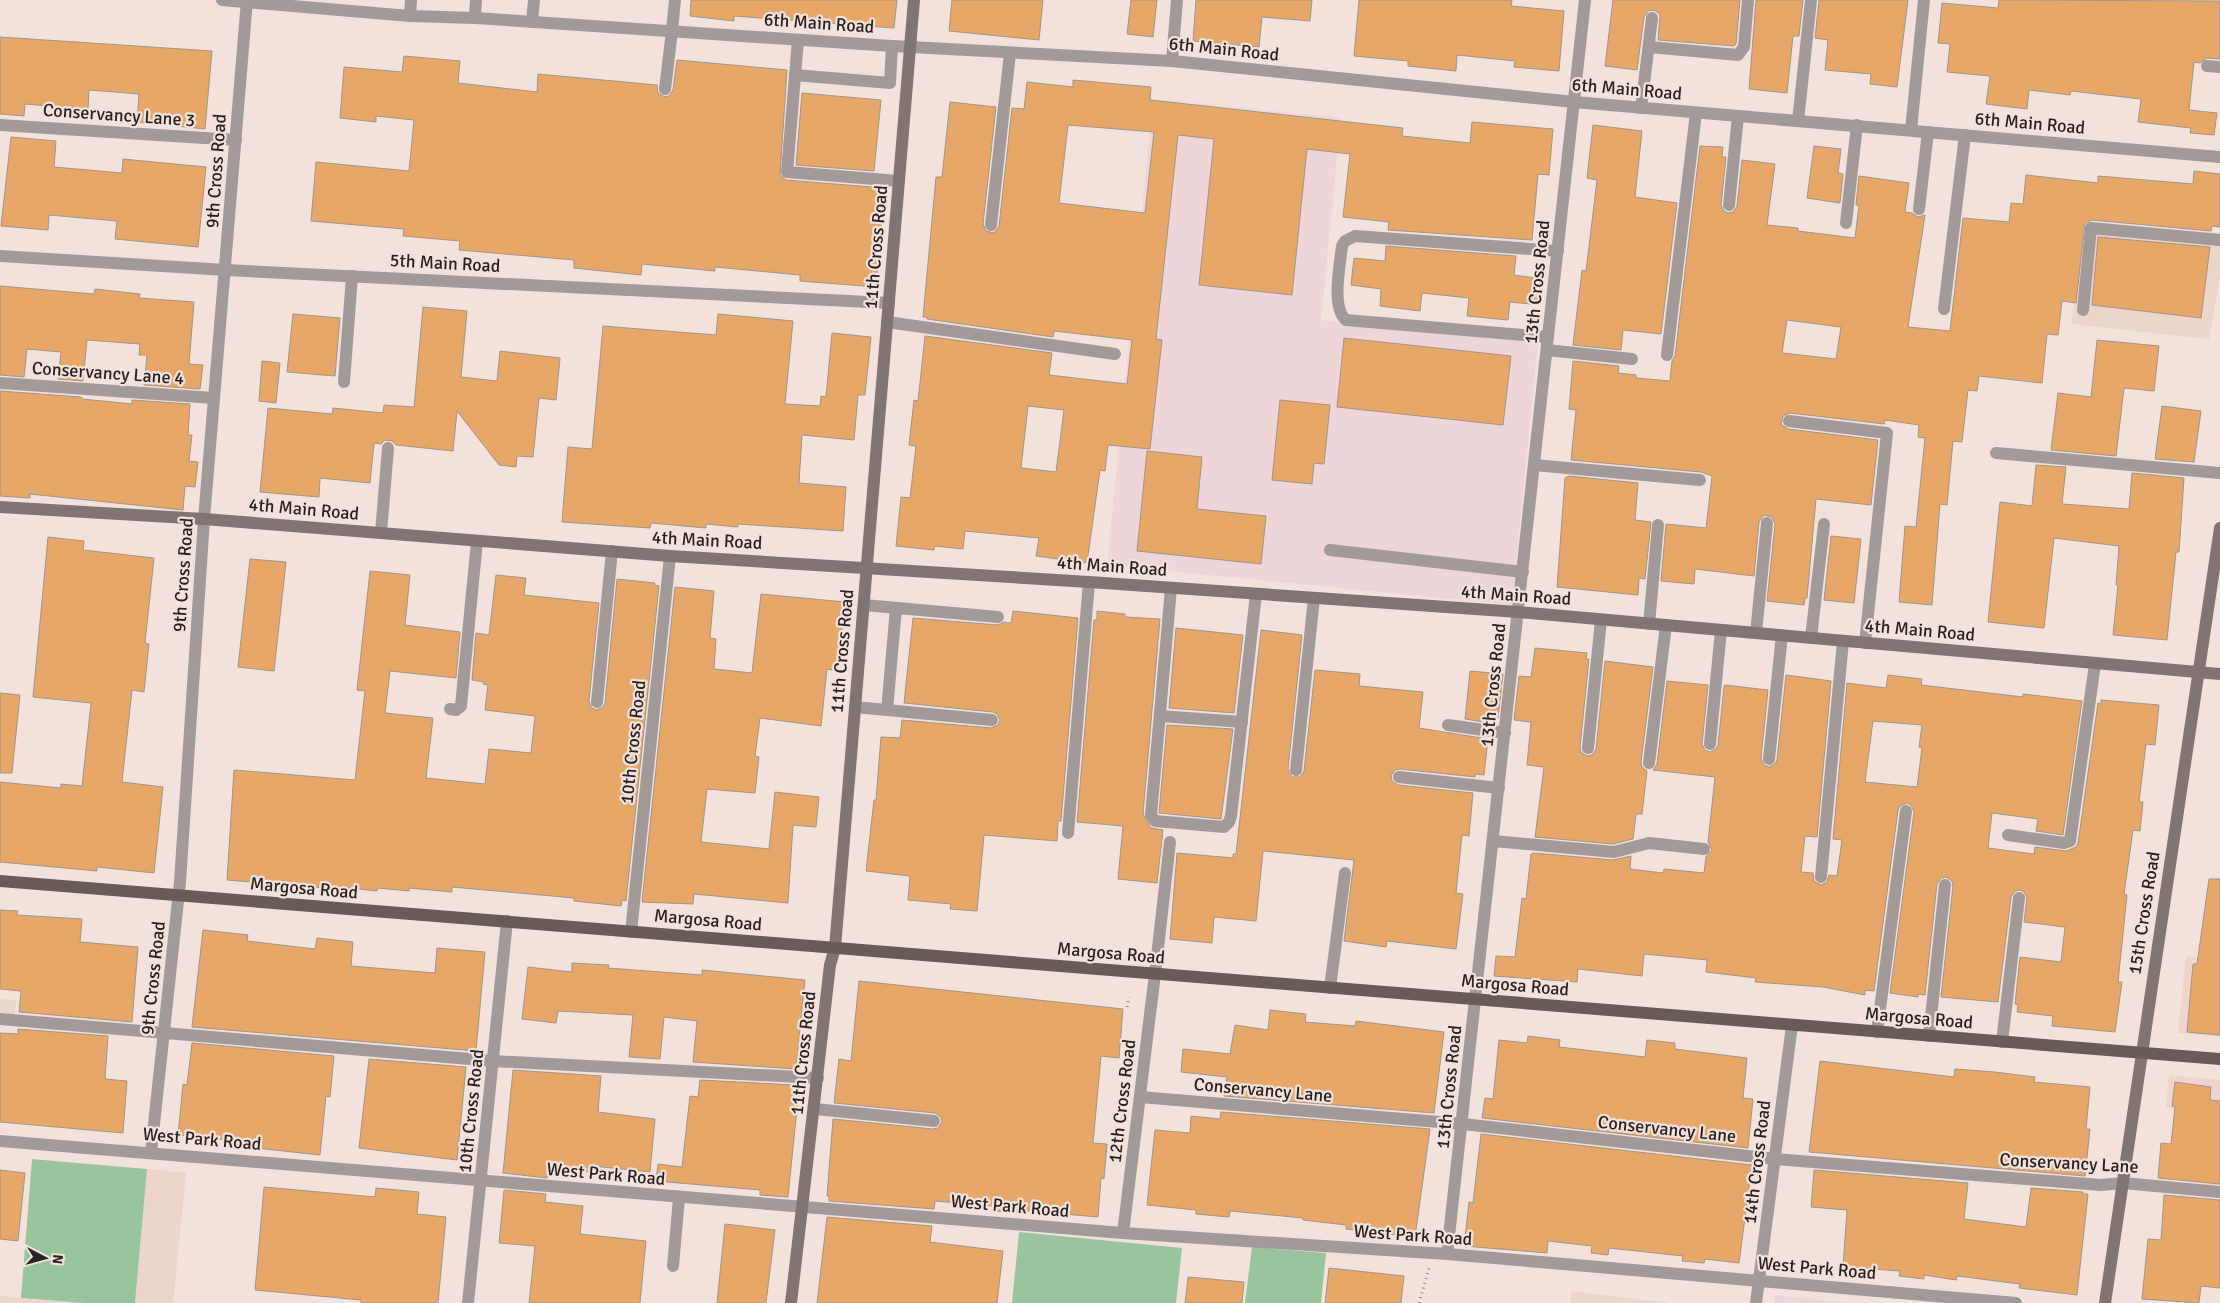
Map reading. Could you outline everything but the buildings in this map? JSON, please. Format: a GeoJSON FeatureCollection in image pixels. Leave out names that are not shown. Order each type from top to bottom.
{"type":"FeatureCollection","features":[{"type":"Feature","properties":{"kind":"main road","name":"Margosa Road"},"geometry":{"type":"LineString","coordinates":[[0,880],[2220,1060]]}},
{"type":"Feature","properties":{"kind":"street","name":"6th Main Road"},"geometry":{"type":"LineString","coordinates":[[222,0],[410,16],[475,18],[892,46],[1172,61],[1574,102],[2220,156]]}},
{"type":"Feature","properties":{"kind":"street"},"geometry":{"type":"LineString","coordinates":[[410,16],[411,0]]}},
{"type":"Feature","properties":{"kind":"street"},"geometry":{"type":"LineString","coordinates":[[475,18],[476,0]]}},
{"type":"Feature","properties":{"kind":"street"},"geometry":{"type":"LineString","coordinates":[[532,22],[534,0]]}},
{"type":"Feature","properties":{"kind":"street"},"geometry":{"type":"LineString","coordinates":[[665,89],[675,0]]}},
{"type":"Feature","properties":{"kind":"street","name":"11th Cross Road"},"geometry":{"type":"LineString","coordinates":[[791,1303],[804,1207],[830,965],[835,948],[914,0]]}},
{"type":"Feature","properties":{"kind":"street"},"geometry":{"type":"LineString","coordinates":[[1172,61],[1177,0]]}},
{"type":"Feature","properties":{"kind":"street","name":"13th Cross Road"},"geometry":{"type":"LineString","coordinates":[[1447,1254],[1463,1124],[1585,0]]}},
{"type":"Feature","properties":{"kind":"street"},"geometry":{"type":"LineString","coordinates":[[1649,48],[1738,55],[1744,47],[1748,0]]}},
{"type":"Feature","properties":{"kind":"street"},"geometry":{"type":"LineString","coordinates":[[1798,120],[1811,0]]}},
{"type":"Feature","properties":{"kind":"street"},"geometry":{"type":"LineString","coordinates":[[1911,130],[1924,0]]}},
{"type":"Feature","properties":{"kind":"street","name":"9th Cross Road"},"geometry":{"type":"LineString","coordinates":[[151,1152],[179,895],[204,518],[247,1]]}},
{"type":"Feature","properties":{"kind":"street"},"geometry":{"type":"LineString","coordinates":[[1641,108],[1652,18]]}},
{"type":"Feature","properties":{"kind":"street"},"geometry":{"type":"LineString","coordinates":[[798,40],[787,172],[899,181]]}},
{"type":"Feature","properties":{"kind":"street"},"geometry":{"type":"LineString","coordinates":[[795,75],[890,83],[892,46]]}},
{"type":"Feature","properties":{"kind":"street"},"geometry":{"type":"LineString","coordinates":[[991,225],[1010,52]]}},
{"type":"Feature","properties":{"kind":"street"},"geometry":{"type":"LineString","coordinates":[[1667,356],[1696,113]]}},
{"type":"Feature","properties":{"kind":"street"},"geometry":{"type":"LineString","coordinates":[[1728,204],[1738,116]]}},
{"type":"Feature","properties":{"kind":"street","name":"Conservancy Lane 3"},"geometry":{"type":"LineString","coordinates":[[0,125],[236,140]]}},
{"type":"Feature","properties":{"kind":"street"},"geometry":{"type":"LineString","coordinates":[[1846,223],[1856,125]]}},
{"type":"Feature","properties":{"kind":"street"},"geometry":{"type":"LineString","coordinates":[[1919,209],[1928,132]]}},
{"type":"Feature","properties":{"kind":"street"},"geometry":{"type":"LineString","coordinates":[[1944,309],[1966,135]]}},
{"type":"Feature","properties":{"kind":"street"},"geometry":{"type":"LineString","coordinates":[[2083,310],[2091,228],[2220,240]]}},
{"type":"Feature","properties":{"kind":"street"},"geometry":{"type":"LineString","coordinates":[[1558,251],[1355,236],[1345,241],[1342,246],[1338,304],[1342,316],[1346,320],[1548,344],[1632,359]]}},
{"type":"Feature","properties":{"kind":"street","name":"5th Main Road"},"geometry":{"type":"LineString","coordinates":[[0,256],[226,270],[889,303]]}},
{"type":"Feature","properties":{"kind":"street"},"geometry":{"type":"LineString","coordinates":[[344,382],[352,276]]}},
{"type":"Feature","properties":{"kind":"street"},"geometry":{"type":"LineString","coordinates":[[887,322],[1116,354]]}},
{"type":"Feature","properties":{"kind":"street","name":"Conservancy Lane 4"},"geometry":{"type":"LineString","coordinates":[[0,383],[214,398]]}},
{"type":"Feature","properties":{"kind":"street"},"geometry":{"type":"LineString","coordinates":[[1789,420],[1887,433],[1865,643]]}},
{"type":"Feature","properties":{"kind":"street"},"geometry":{"type":"LineString","coordinates":[[381,533],[388,448]]}},
{"type":"Feature","properties":{"kind":"street"},"geometry":{"type":"LineString","coordinates":[[1996,453],[2220,473]]}},
{"type":"Feature","properties":{"kind":"street"},"geometry":{"type":"LineString","coordinates":[[1534,465],[1700,480]]}},
{"type":"Feature","properties":{"kind":"street","name":"4th Main Road"},"geometry":{"type":"LineString","coordinates":[[0,507],[204,518],[670,556],[867,567],[1518,612],[2220,674]]}},
{"type":"Feature","properties":{"kind":"street"},"geometry":{"type":"LineString","coordinates":[[1756,633],[1767,523]]}},
{"type":"Feature","properties":{"kind":"street"},"geometry":{"type":"LineString","coordinates":[[1811,638],[1824,524]]}},
{"type":"Feature","properties":{"kind":"street"},"geometry":{"type":"LineString","coordinates":[[1649,624],[1658,525]]}},
{"type":"Feature","properties":{"kind":"street","name":"15th Cross Road"},"geometry":{"type":"LineString","coordinates":[[2105,1303],[2220,528]]}},
{"type":"Feature","properties":{"kind":"street"},"geometry":{"type":"LineString","coordinates":[[450,708],[456,710],[461,706],[477,541]]}},
{"type":"Feature","properties":{"kind":"street"},"geometry":{"type":"LineString","coordinates":[[1330,550],[1523,572]]}},
{"type":"Feature","properties":{"kind":"street"},"geometry":{"type":"LineString","coordinates":[[597,702],[612,551]]}},
{"type":"Feature","properties":{"kind":"street","name":"10th Cross Road"},"geometry":{"type":"LineString","coordinates":[[631,932],[670,556]]}},
{"type":"Feature","properties":{"kind":"street"},"geometry":{"type":"LineString","coordinates":[[1068,833],[1089,582]]}},
{"type":"Feature","properties":{"kind":"street"},"geometry":{"type":"LineString","coordinates":[[1171,588],[1151,815],[1153,820],[1224,827],[1229,822],[1231,816],[1256,594]]}},
{"type":"Feature","properties":{"kind":"street"},"geometry":{"type":"LineString","coordinates":[[1296,770],[1314,598]]}},
{"type":"Feature","properties":{"kind":"street"},"geometry":{"type":"LineString","coordinates":[[864,605],[998,617]]}},
{"type":"Feature","properties":{"kind":"street"},"geometry":{"type":"LineString","coordinates":[[887,710],[896,608]]}},
{"type":"Feature","properties":{"kind":"street"},"geometry":{"type":"LineString","coordinates":[[1588,748],[1601,620]]}},
{"type":"Feature","properties":{"kind":"street"},"geometry":{"type":"LineString","coordinates":[[1649,764],[1666,625]]}},
{"type":"Feature","properties":{"kind":"street"},"geometry":{"type":"LineString","coordinates":[[1710,744],[1721,630]]}},
{"type":"Feature","properties":{"kind":"street"},"geometry":{"type":"LineString","coordinates":[[1769,759],[1782,635]]}},
{"type":"Feature","properties":{"kind":"street"},"geometry":{"type":"LineString","coordinates":[[1821,877],[1843,641]]}},
{"type":"Feature","properties":{"kind":"street"},"geometry":{"type":"LineString","coordinates":[[2008,835],[2064,843],[2070,841],[2095,664]]}},
{"type":"Feature","properties":{"kind":"street"},"geometry":{"type":"LineString","coordinates":[[855,708],[992,720]]}},
{"type":"Feature","properties":{"kind":"street"},"geometry":{"type":"LineString","coordinates":[[1160,716],[1242,722]]}},
{"type":"Feature","properties":{"kind":"street"},"geometry":{"type":"LineString","coordinates":[[1448,725],[1505,732]]}},
{"type":"Feature","properties":{"kind":"street"},"geometry":{"type":"LineString","coordinates":[[1399,777],[1499,788]]}},
{"type":"Feature","properties":{"kind":"street"},"geometry":{"type":"LineString","coordinates":[[1877,1032],[1906,811]]}},
{"type":"Feature","properties":{"kind":"street"},"geometry":{"type":"LineString","coordinates":[[1493,841],[1614,852],[1648,843],[1704,849]]}},
{"type":"Feature","properties":{"kind":"street","name":"12th Cross Road"},"geometry":{"type":"LineString","coordinates":[[1123,1233],[1170,842]]}},
{"type":"Feature","properties":{"kind":"street"},"geometry":{"type":"LineString","coordinates":[[1330,988],[1345,873]]}},
{"type":"Feature","properties":{"kind":"street"},"geometry":{"type":"LineString","coordinates":[[1929,1036],[1945,884]]}},
{"type":"Feature","properties":{"kind":"street"},"geometry":{"type":"LineString","coordinates":[[2002,1042],[2019,898]]}},
{"type":"Feature","properties":{"kind":"street","name":"10th Cross Road"},"geometry":{"type":"LineString","coordinates":[[468,1303],[507,921]]}},
{"type":"Feature","properties":{"kind":"street"},"geometry":{"type":"LineString","coordinates":[[0,1019],[494,1061],[818,1078]]}},
{"type":"Feature","properties":{"kind":"street","name":"14th Cross Road"},"geometry":{"type":"LineString","coordinates":[[1756,1303],[1792,1025]]}},
{"type":"Feature","properties":{"kind":"street","name":"Conservancy Lane"},"geometry":{"type":"LineString","coordinates":[[1140,1097],[1463,1124],[1775,1159],[2101,1184],[2123,1183],[2220,1192]]}},
{"type":"Feature","properties":{"kind":"street"},"geometry":{"type":"LineString","coordinates":[[815,1109],[934,1122]]}},
{"type":"Feature","properties":{"kind":"street","name":"West Park Road"},"geometry":{"type":"LineString","coordinates":[[0,1141],[1123,1233],[1447,1254],[2016,1303]]}},
{"type":"Feature","properties":{"kind":"street"},"geometry":{"type":"LineString","coordinates":[[673,1266],[679,1198]]}},
{"type":"Feature","properties":{"kind":"path"},"geometry":{"type":"LineString","coordinates":[[1127,1007],[1128,997]]}},
{"type":"Feature","properties":{"kind":"path"},"geometry":{"type":"LineString","coordinates":[[1419,1303],[1434,1253]]}},
{"type":"Feature","properties":{"kind":"shaded area"},"geometry":{"type":"Polygon","coordinates":[[[1153,99],[1341,118],[1321,320],[1538,342],[1512,605],[1107,565],[1153,99]]]}},
{"type":"Feature","properties":{"kind":"shaded area"},"geometry":{"type":"Polygon","coordinates":[[[2087,224],[2220,233],[2220,276],[2209,339],[2071,324],[2087,224]]]}},
{"type":"Feature","properties":{"kind":"shaded area"},"geometry":{"type":"Polygon","coordinates":[[[2186,956],[2220,960],[2220,1037],[2178,1033],[2186,956]]]}},
{"type":"Feature","properties":{"kind":"shaded area"},"geometry":{"type":"Polygon","coordinates":[[[0,999],[16,1000],[14,1025],[0,1025],[0,999]]]}},
{"type":"Feature","properties":{"kind":"shaded area"},"geometry":{"type":"Polygon","coordinates":[[[2169,1075],[2220,1080],[2220,1188],[2205,1187],[2212,1113],[2166,1108],[2169,1075]]]}},
{"type":"Feature","properties":{"kind":"shaded area"},"geometry":{"type":"Polygon","coordinates":[[[147,1169],[186,1173],[173,1303],[135,1303],[147,1169]]]}},
{"type":"Feature","properties":{"kind":"shaded area"},"geometry":{"type":"Polygon","coordinates":[[[1571,1291],[1671,1303],[1570,1303],[1571,1291]]]}},
{"type":"Feature","properties":{"kind":"shaded area"},"geometry":{"type":"Polygon","coordinates":[[[1775,1295],[1849,1303],[1774,1303],[1775,1295]]]}},
{"type":"Feature","properties":{"kind":"shaded area"},"geometry":{"type":"Polygon","coordinates":[[[0,1296],[21,1298],[84,1303],[0,1303],[0,1296]]]}},
{"type":"Feature","properties":{"kind":"green space"},"geometry":{"type":"Polygon","coordinates":[[[32,1159],[147,1169],[135,1303],[84,1303],[21,1298],[32,1159]]]}},
{"type":"Feature","properties":{"kind":"green space"},"geometry":{"type":"Polygon","coordinates":[[[1019,1232],[1182,1248],[1176,1303],[1012,1303],[1019,1232]]]}},
{"type":"Feature","properties":{"kind":"green space"},"geometry":{"type":"Polygon","coordinates":[[[1252,1247],[1326,1253],[1321,1303],[1245,1303],[1252,1247]]]}}]}
